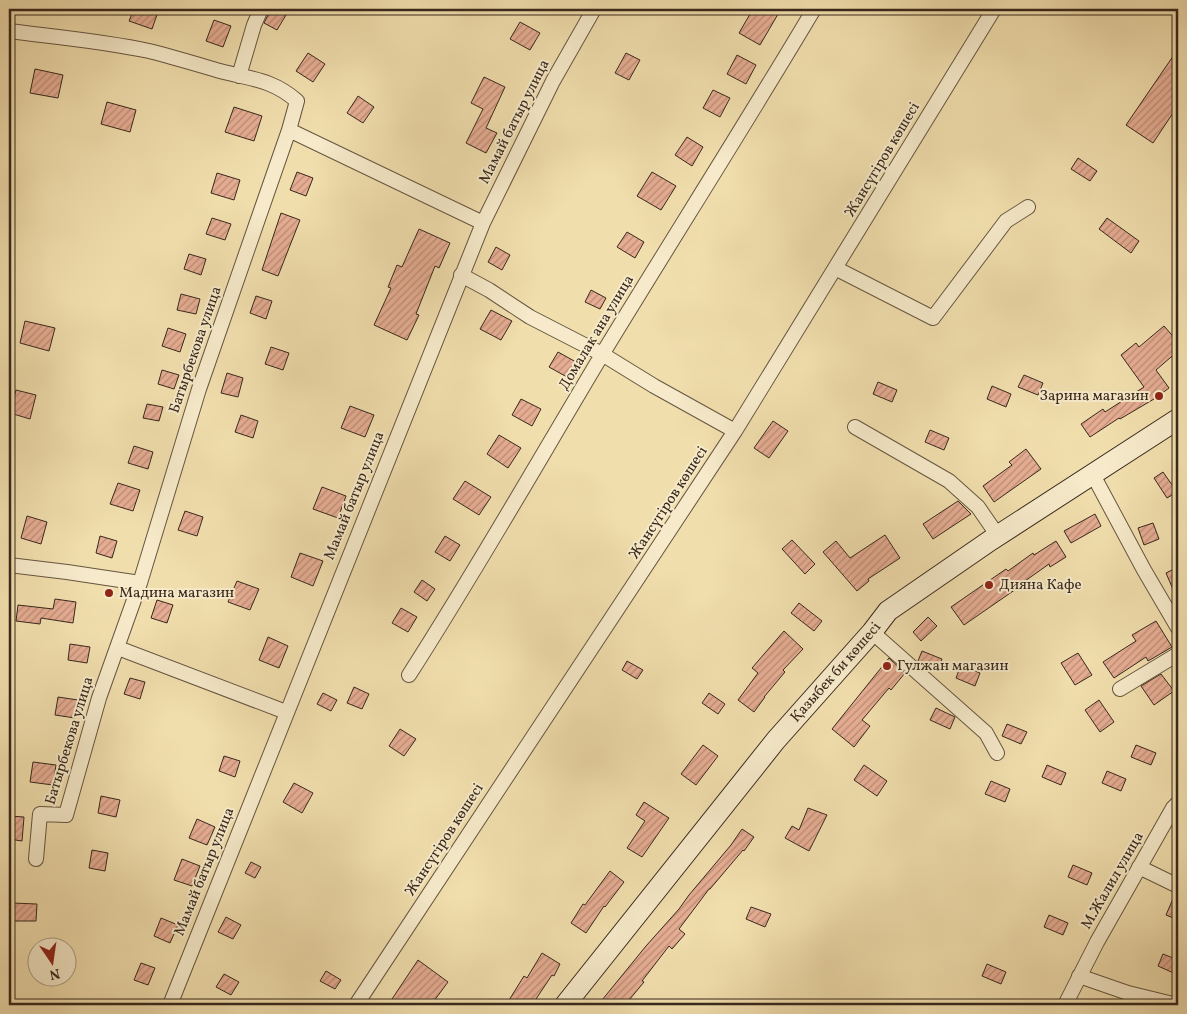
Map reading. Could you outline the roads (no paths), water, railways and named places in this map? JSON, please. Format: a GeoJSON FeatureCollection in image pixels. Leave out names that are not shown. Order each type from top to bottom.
{"type":"FeatureCollection","features":[{"type":"Feature","properties":{"kind":"main road","name":"Қазыбек би көшесі"},"geometry":{"type":"LineString","coordinates":[[565,1005],[776,740],[872,632],[888,611],[998,536],[1178,419]]}},
{"type":"Feature","properties":{"kind":"street"},"geometry":{"type":"LineString","coordinates":[[239,76],[254,24],[261,9]]}},
{"type":"Feature","properties":{"kind":"street","name":"Мамай батыр улица"},"geometry":{"type":"LineString","coordinates":[[170,1005],[483,223],[553,81],[594,9]]}},
{"type":"Feature","properties":{"kind":"street","name":"Домалак ана улица"},"geometry":{"type":"LineString","coordinates":[[409,675],[460,597],[602,354],[761,99],[814,9]]}},
{"type":"Feature","properties":{"kind":"street","name":"Жансүгіров көшесі"},"geometry":{"type":"LineString","coordinates":[[356,1005],[735,431],[994,9]]}},
{"type":"Feature","properties":{"kind":"street","name":"Батырбекова улица"},"geometry":{"type":"LineString","coordinates":[[9,31],[88,41],[150,52],[239,76],[265,81],[284,90],[297,101],[289,130],[199,389],[140,583],[99,698],[66,815],[40,814],[36,859]]}},
{"type":"Feature","properties":{"kind":"street"},"geometry":{"type":"LineString","coordinates":[[289,130],[483,223]]}},
{"type":"Feature","properties":{"kind":"street"},"geometry":{"type":"LineString","coordinates":[[835,268],[933,318],[1006,221],[1028,207]]}},
{"type":"Feature","properties":{"kind":"street"},"geometry":{"type":"LineString","coordinates":[[461,275],[489,290],[530,317],[602,354],[654,386],[735,431]]}},
{"type":"Feature","properties":{"kind":"street"},"geometry":{"type":"LineString","coordinates":[[855,427],[949,481],[978,507],[998,536]]}},
{"type":"Feature","properties":{"kind":"street"},"geometry":{"type":"LineString","coordinates":[[1092,474],[1178,628]]}},
{"type":"Feature","properties":{"kind":"street"},"geometry":{"type":"LineString","coordinates":[[9,565],[140,583]]}},
{"type":"Feature","properties":{"kind":"street"},"geometry":{"type":"LineString","coordinates":[[872,632],[986,733],[997,753]]}},
{"type":"Feature","properties":{"kind":"street"},"geometry":{"type":"LineString","coordinates":[[118,648],[286,712]]}},
{"type":"Feature","properties":{"kind":"street"},"geometry":{"type":"LineString","coordinates":[[1120,689],[1143,677],[1178,654]]}},
{"type":"Feature","properties":{"kind":"street","name":"М.Жалил улица"},"geometry":{"type":"LineString","coordinates":[[1064,1005],[1139,867],[1173,808],[1178,803]]}},
{"type":"Feature","properties":{"kind":"street"},"geometry":{"type":"LineString","coordinates":[[1139,867],[1178,886]]}},
{"type":"Feature","properties":{"kind":"street"},"geometry":{"type":"LineString","coordinates":[[1079,976],[1128,993],[1177,1005]]}},
{"type":"Feature","properties":{"kind":"place","name":"Зарина магазин"},"geometry":{"type":"Point","coordinates":[1159,396]}},
{"type":"Feature","properties":{"kind":"place","name":"Дияна Кафе"},"geometry":{"type":"Point","coordinates":[989,585]}},
{"type":"Feature","properties":{"kind":"place","name":"Мадина магазин"},"geometry":{"type":"Point","coordinates":[109,593]}},
{"type":"Feature","properties":{"kind":"place","name":"Гулжан магазин"},"geometry":{"type":"Point","coordinates":[887,666]}}]}
